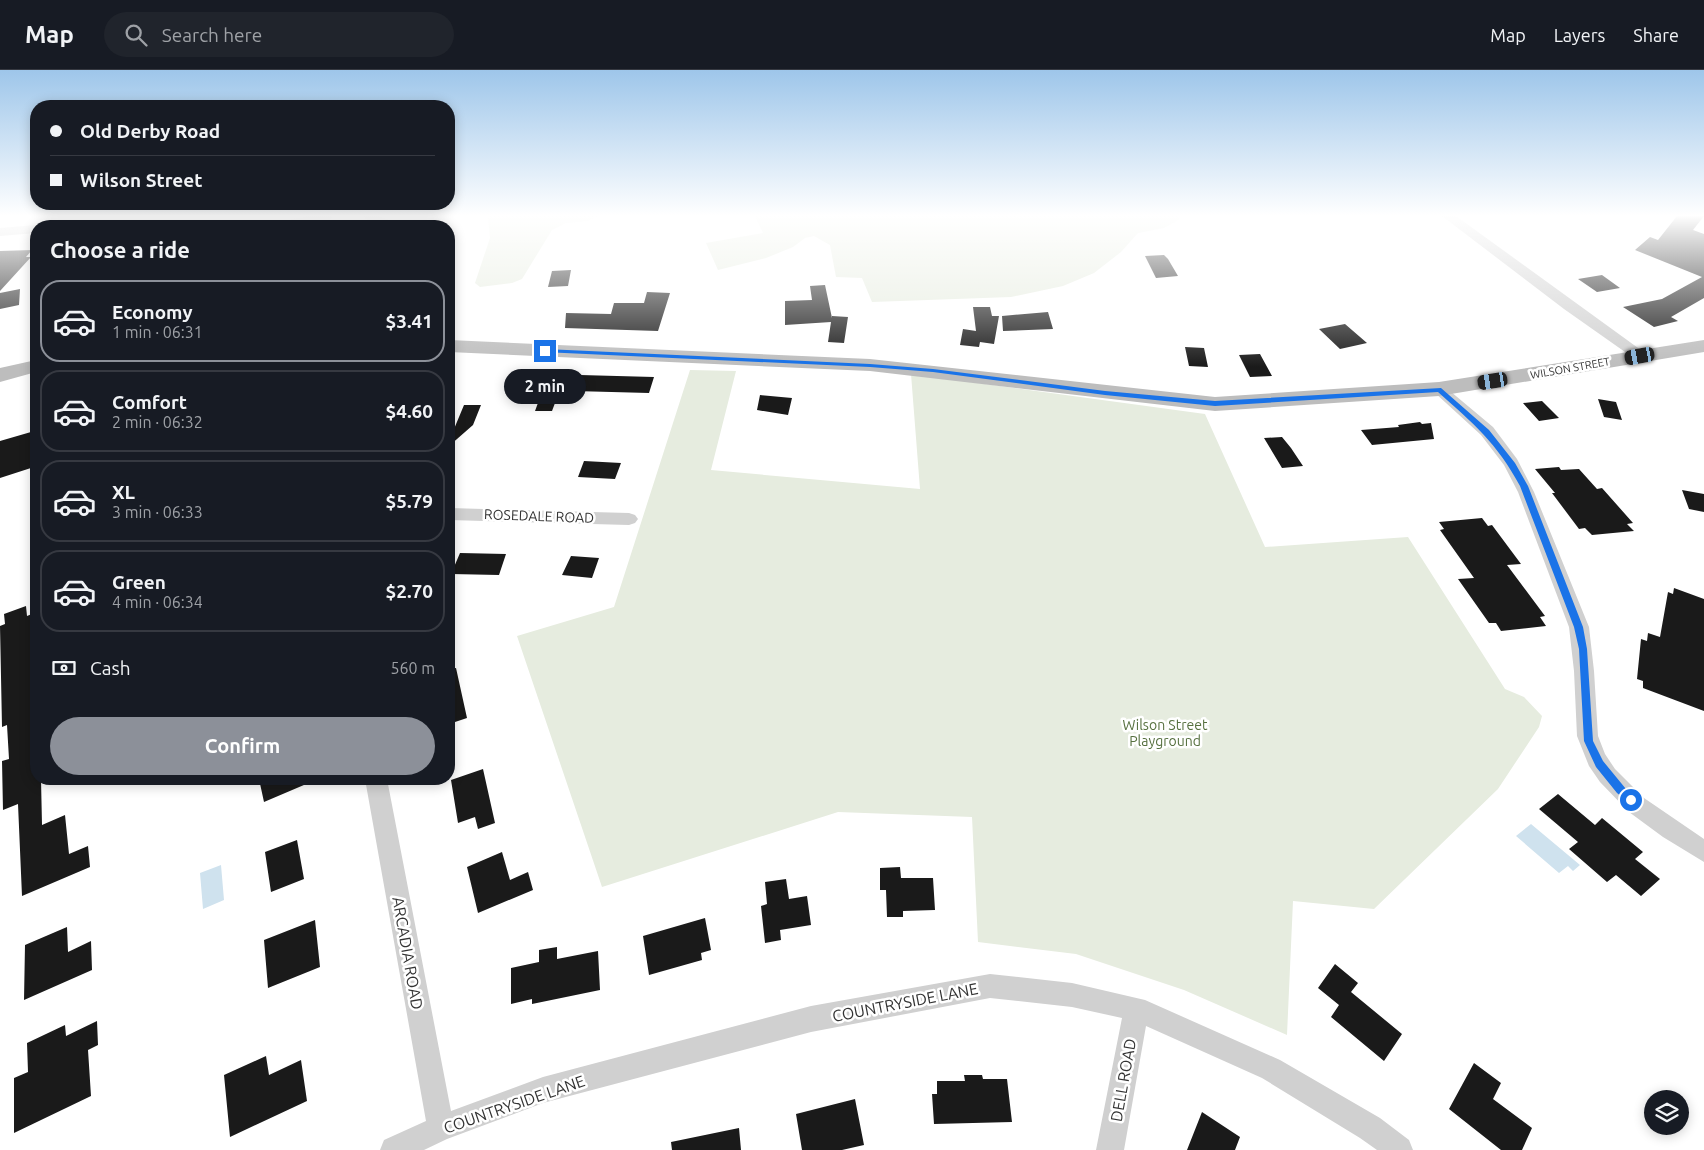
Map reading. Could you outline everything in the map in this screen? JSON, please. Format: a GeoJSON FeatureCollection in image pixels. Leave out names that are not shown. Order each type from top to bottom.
{"type":"FeatureCollection","features":[{"type":"Feature","properties":{"kind":"street"},"geometry":{"type":"LineString","coordinates":[[1516,266],[1640,356]]}},
{"type":"Feature","properties":{"kind":"street","name":"WILSON STREET"},"geometry":{"type":"LineString","coordinates":[[455,346],[870,366],[981,376],[1105,393],[1215,404],[1439,389],[1704,346]]}},
{"type":"Feature","properties":{"kind":"street"},"geometry":{"type":"LineString","coordinates":[[0,375],[30,368]]}},
{"type":"Feature","properties":{"kind":"street"},"geometry":{"type":"LineString","coordinates":[[1439,389],[1487,432],[1512,463],[1524,486],[1578,627],[1583,649],[1588,741],[1600,764],[1620,790],[1652,818],[1704,851]]}},
{"type":"Feature","properties":{"kind":"street","name":"ROSEDALE ROAD"},"geometry":{"type":"LineString","coordinates":[[455,514],[628,519]]}},
{"type":"Feature","properties":{"kind":"street","name":"ARCADIA ROAD"},"geometry":{"type":"LineString","coordinates":[[377,785],[440,1128]]}},
{"type":"Feature","properties":{"kind":"street","name":"COUNTRYSIDE LANE"},"geometry":{"type":"LineString","coordinates":[[394,1150],[440,1128],[543,1090],[811,1019],[990,986],[1072,995],[1136,1009],[1271,1069],[1370,1128],[1399,1150]]}},
{"type":"Feature","properties":{"kind":"street","name":"DELL ROAD"},"geometry":{"type":"LineString","coordinates":[[1110,1150],[1136,1009]]}},
{"type":"Feature","properties":{"kind":"green space"},"geometry":{"type":"Polygon","coordinates":[[[481,266],[530,266],[522,279],[512,283],[480,287],[475,283],[481,266]]]}},
{"type":"Feature","properties":{"kind":"green space"},"geometry":{"type":"Polygon","coordinates":[[[716,266],[732,266],[718,270],[716,266]]]}},
{"type":"Feature","properties":{"kind":"green space"},"geometry":{"type":"Polygon","coordinates":[[[834,266],[1102,266],[1094,273],[1063,286],[1011,297],[872,302],[862,278],[836,277],[834,266]]]}},
{"type":"Feature","properties":{"kind":"green space","name":"Wilson Street Playground"},"geometry":{"type":"Polygon","coordinates":[[[690,370],[736,371],[711,470],[920,489],[911,374],[1205,414],[1265,547],[1408,537],[1505,689],[1524,697],[1542,716],[1539,727],[1498,789],[1374,909],[1293,901],[1287,1035],[1184,990],[1076,954],[978,942],[972,817],[838,812],[602,887],[517,636],[614,607],[690,370]]]}},
{"type":"Feature","properties":{"kind":"water"},"geometry":{"type":"Polygon","coordinates":[[[1531,824],[1580,865],[1573,871],[1568,866],[1559,873],[1516,836],[1531,824]]]}},
{"type":"Feature","properties":{"kind":"water"},"geometry":{"type":"Polygon","coordinates":[[[221,865],[224,900],[203,909],[200,873],[221,865]]]}},
{"type":"Feature","properties":{"kind":"building"},"geometry":{"type":"Polygon","coordinates":[[[0,266],[22,266],[0,291],[0,266]]]}},
{"type":"Feature","properties":{"kind":"building"},"geometry":{"type":"Polygon","coordinates":[[[1150,266],[1172,266],[1178,276],[1156,278],[1150,266]]]}},
{"type":"Feature","properties":{"kind":"building"},"geometry":{"type":"Polygon","coordinates":[[[1676,266],[1704,266],[1704,298],[1671,317],[1678,321],[1654,327],[1623,307],[1662,299],[1702,277],[1676,266]]]}},
{"type":"Feature","properties":{"kind":"building"},"geometry":{"type":"Polygon","coordinates":[[[571,270],[568,286],[548,287],[552,271],[571,270]]]}},
{"type":"Feature","properties":{"kind":"building"},"geometry":{"type":"Polygon","coordinates":[[[1602,275],[1620,288],[1597,292],[1578,279],[1602,275]]]}},
{"type":"Feature","properties":{"kind":"building"},"geometry":{"type":"Polygon","coordinates":[[[825,285],[832,318],[832,316],[848,317],[844,343],[828,342],[831,322],[785,325],[785,301],[812,300],[810,286],[825,285]]]}},
{"type":"Feature","properties":{"kind":"building"},"geometry":{"type":"Polygon","coordinates":[[[20,289],[19,305],[0,309],[0,293],[20,289]]]}},
{"type":"Feature","properties":{"kind":"building"},"geometry":{"type":"Polygon","coordinates":[[[647,292],[670,293],[658,331],[565,328],[566,313],[611,314],[614,303],[644,303],[647,292]]]}},
{"type":"Feature","properties":{"kind":"building"},"geometry":{"type":"Polygon","coordinates":[[[973,307],[990,307],[992,316],[999,316],[994,344],[980,342],[979,347],[960,345],[963,329],[976,331],[973,307]]]}},
{"type":"Feature","properties":{"kind":"building"},"geometry":{"type":"Polygon","coordinates":[[[1048,312],[1053,329],[1003,331],[1002,316],[1048,312]]]}},
{"type":"Feature","properties":{"kind":"building"},"geometry":{"type":"Polygon","coordinates":[[[1345,324],[1367,343],[1340,349],[1319,329],[1345,324]]]}},
{"type":"Feature","properties":{"kind":"building"},"geometry":{"type":"Polygon","coordinates":[[[1185,347],[1204,348],[1208,367],[1189,366],[1185,347]]]}},
{"type":"Feature","properties":{"kind":"building"},"geometry":{"type":"Polygon","coordinates":[[[1260,354],[1272,376],[1250,377],[1239,355],[1260,354]]]}},
{"type":"Feature","properties":{"kind":"building"},"geometry":{"type":"Polygon","coordinates":[[[523,372],[654,377],[649,393],[574,391],[572,395],[558,395],[552,411],[535,411],[542,392],[515,392],[523,372]]]}},
{"type":"Feature","properties":{"kind":"building"},"geometry":{"type":"Polygon","coordinates":[[[760,395],[792,398],[788,415],[757,410],[760,395]]]}},
{"type":"Feature","properties":{"kind":"building"},"geometry":{"type":"Polygon","coordinates":[[[1598,399],[1616,402],[1622,420],[1604,417],[1598,399]]]}},
{"type":"Feature","properties":{"kind":"building"},"geometry":{"type":"Polygon","coordinates":[[[1542,401],[1559,418],[1539,421],[1523,403],[1542,401]]]}},
{"type":"Feature","properties":{"kind":"building"},"geometry":{"type":"Polygon","coordinates":[[[464,405],[481,405],[473,425],[455,441],[455,427],[464,405]]]}},
{"type":"Feature","properties":{"kind":"building"},"geometry":{"type":"Polygon","coordinates":[[[1420,422],[1422,424],[1431,423],[1434,439],[1372,445],[1361,430],[1399,427],[1398,425],[1420,422]]]}},
{"type":"Feature","properties":{"kind":"building"},"geometry":{"type":"Polygon","coordinates":[[[30,432],[30,468],[0,478],[0,441],[30,432]]]}},
{"type":"Feature","properties":{"kind":"building"},"geometry":{"type":"Polygon","coordinates":[[[1282,437],[1303,466],[1282,468],[1264,438],[1282,437]]]}},
{"type":"Feature","properties":{"kind":"building"},"geometry":{"type":"Polygon","coordinates":[[[584,461],[621,463],[615,479],[578,477],[584,461]]]}},
{"type":"Feature","properties":{"kind":"building"},"geometry":{"type":"Polygon","coordinates":[[[1559,467],[1561,470],[1579,469],[1597,489],[1602,488],[1633,523],[1627,524],[1634,531],[1592,535],[1585,528],[1579,529],[1552,493],[1555,493],[1535,469],[1559,467]]]}},
{"type":"Feature","properties":{"kind":"building"},"geometry":{"type":"Polygon","coordinates":[[[1682,490],[1704,494],[1704,512],[1689,509],[1682,490]]]}},
{"type":"Feature","properties":{"kind":"building"},"geometry":{"type":"Polygon","coordinates":[[[1482,518],[1488,526],[1492,525],[1521,564],[1507,565],[1545,616],[1540,617],[1546,626],[1501,631],[1496,623],[1489,623],[1458,579],[1474,578],[1440,530],[1444,529],[1439,522],[1482,518]]]}},
{"type":"Feature","properties":{"kind":"building"},"geometry":{"type":"Polygon","coordinates":[[[460,553],[506,554],[499,575],[455,574],[455,565],[460,553]]]}},
{"type":"Feature","properties":{"kind":"building"},"geometry":{"type":"Polygon","coordinates":[[[571,556],[599,558],[592,578],[562,575],[571,556]]]}},
{"type":"Feature","properties":{"kind":"building"},"geometry":{"type":"Polygon","coordinates":[[[1674,588],[1704,599],[1704,711],[1643,688],[1643,681],[1637,679],[1641,639],[1647,641],[1648,633],[1660,637],[1668,592],[1673,594],[1674,588]]]}},
{"type":"Feature","properties":{"kind":"building"},"geometry":{"type":"Polygon","coordinates":[[[26,606],[27,616],[30,615],[30,785],[41,785],[42,825],[65,815],[69,854],[88,846],[90,867],[22,896],[18,804],[3,810],[2,761],[9,759],[7,725],[2,727],[0,626],[5,624],[4,614],[26,606]]]}},
{"type":"Feature","properties":{"kind":"building"},"geometry":{"type":"Polygon","coordinates":[[[455,668],[467,718],[455,722],[455,668]]]}},
{"type":"Feature","properties":{"kind":"building"},"geometry":{"type":"Polygon","coordinates":[[[483,769],[495,823],[478,829],[475,817],[458,823],[452,785],[455,785],[455,779],[483,769]]]}},
{"type":"Feature","properties":{"kind":"building"},"geometry":{"type":"Polygon","coordinates":[[[260,785],[304,785],[264,802],[260,785]]]}},
{"type":"Feature","properties":{"kind":"building"},"geometry":{"type":"Polygon","coordinates":[[[1558,794],[1595,825],[1602,818],[1643,852],[1635,859],[1660,879],[1641,896],[1616,875],[1607,882],[1569,849],[1578,842],[1539,809],[1558,794]]]}},
{"type":"Feature","properties":{"kind":"building"},"geometry":{"type":"Polygon","coordinates":[[[297,840],[304,879],[271,892],[265,852],[297,840]]]}},
{"type":"Feature","properties":{"kind":"building"},"geometry":{"type":"Polygon","coordinates":[[[502,852],[510,880],[528,872],[533,890],[478,913],[467,867],[502,852]]]}},
{"type":"Feature","properties":{"kind":"building"},"geometry":{"type":"Polygon","coordinates":[[[900,867],[901,878],[933,878],[935,910],[903,911],[903,917],[887,917],[886,890],[880,890],[880,868],[900,867]]]}},
{"type":"Feature","properties":{"kind":"building"},"geometry":{"type":"Polygon","coordinates":[[[786,879],[789,899],[807,896],[811,925],[780,930],[781,940],[765,943],[761,906],[767,904],[765,882],[786,879]]]}},
{"type":"Feature","properties":{"kind":"building"},"geometry":{"type":"Polygon","coordinates":[[[705,918],[711,950],[701,953],[702,960],[649,975],[643,936],[705,918]]]}},
{"type":"Feature","properties":{"kind":"building"},"geometry":{"type":"Polygon","coordinates":[[[315,920],[320,967],[268,988],[264,940],[315,920]]]}},
{"type":"Feature","properties":{"kind":"building"},"geometry":{"type":"Polygon","coordinates":[[[67,927],[68,952],[91,941],[92,970],[24,1000],[25,945],[67,927]]]}},
{"type":"Feature","properties":{"kind":"building"},"geometry":{"type":"Polygon","coordinates":[[[557,947],[557,959],[598,951],[600,990],[532,1004],[532,999],[511,1004],[511,968],[539,962],[539,950],[557,947]]]}},
{"type":"Feature","properties":{"kind":"building"},"geometry":{"type":"Polygon","coordinates":[[[1335,964],[1358,983],[1351,992],[1402,1034],[1384,1061],[1331,1017],[1339,1005],[1318,988],[1335,964]]]}},
{"type":"Feature","properties":{"kind":"building"},"geometry":{"type":"Polygon","coordinates":[[[97,1021],[98,1045],[88,1050],[91,1096],[14,1133],[14,1078],[28,1072],[27,1043],[65,1025],[66,1036],[97,1021]]]}},
{"type":"Feature","properties":{"kind":"building"},"geometry":{"type":"Polygon","coordinates":[[[266,1056],[269,1075],[301,1060],[307,1101],[230,1137],[224,1075],[266,1056]]]}},
{"type":"Feature","properties":{"kind":"building"},"geometry":{"type":"Polygon","coordinates":[[[1474,1063],[1501,1083],[1493,1099],[1532,1128],[1522,1150],[1501,1150],[1449,1109],[1474,1063]]]}},
{"type":"Feature","properties":{"kind":"building"},"geometry":{"type":"Polygon","coordinates":[[[964,1075],[982,1075],[983,1079],[1007,1079],[1012,1122],[934,1124],[932,1094],[937,1094],[937,1081],[965,1081],[964,1075]]]}},
{"type":"Feature","properties":{"kind":"building"},"geometry":{"type":"Polygon","coordinates":[[[855,1099],[864,1145],[842,1150],[802,1150],[796,1114],[855,1099]]]}},
{"type":"Feature","properties":{"kind":"building"},"geometry":{"type":"Polygon","coordinates":[[[1202,1112],[1240,1137],[1235,1150],[1187,1150],[1202,1112]]]}},
{"type":"Feature","properties":{"kind":"building"},"geometry":{"type":"Polygon","coordinates":[[[739,1128],[741,1150],[672,1150],[671,1142],[739,1128]]]}},
{"type":"Feature","properties":{"kind":"route"},"geometry":{"type":"LineString","coordinates":[[545,351],[933,370],[1105,393],[1215,404],[1439,389],[1487,432],[1512,463],[1524,486],[1578,627],[1583,649],[1588,741],[1600,764],[1620,790],[1631,800]]}}]}
